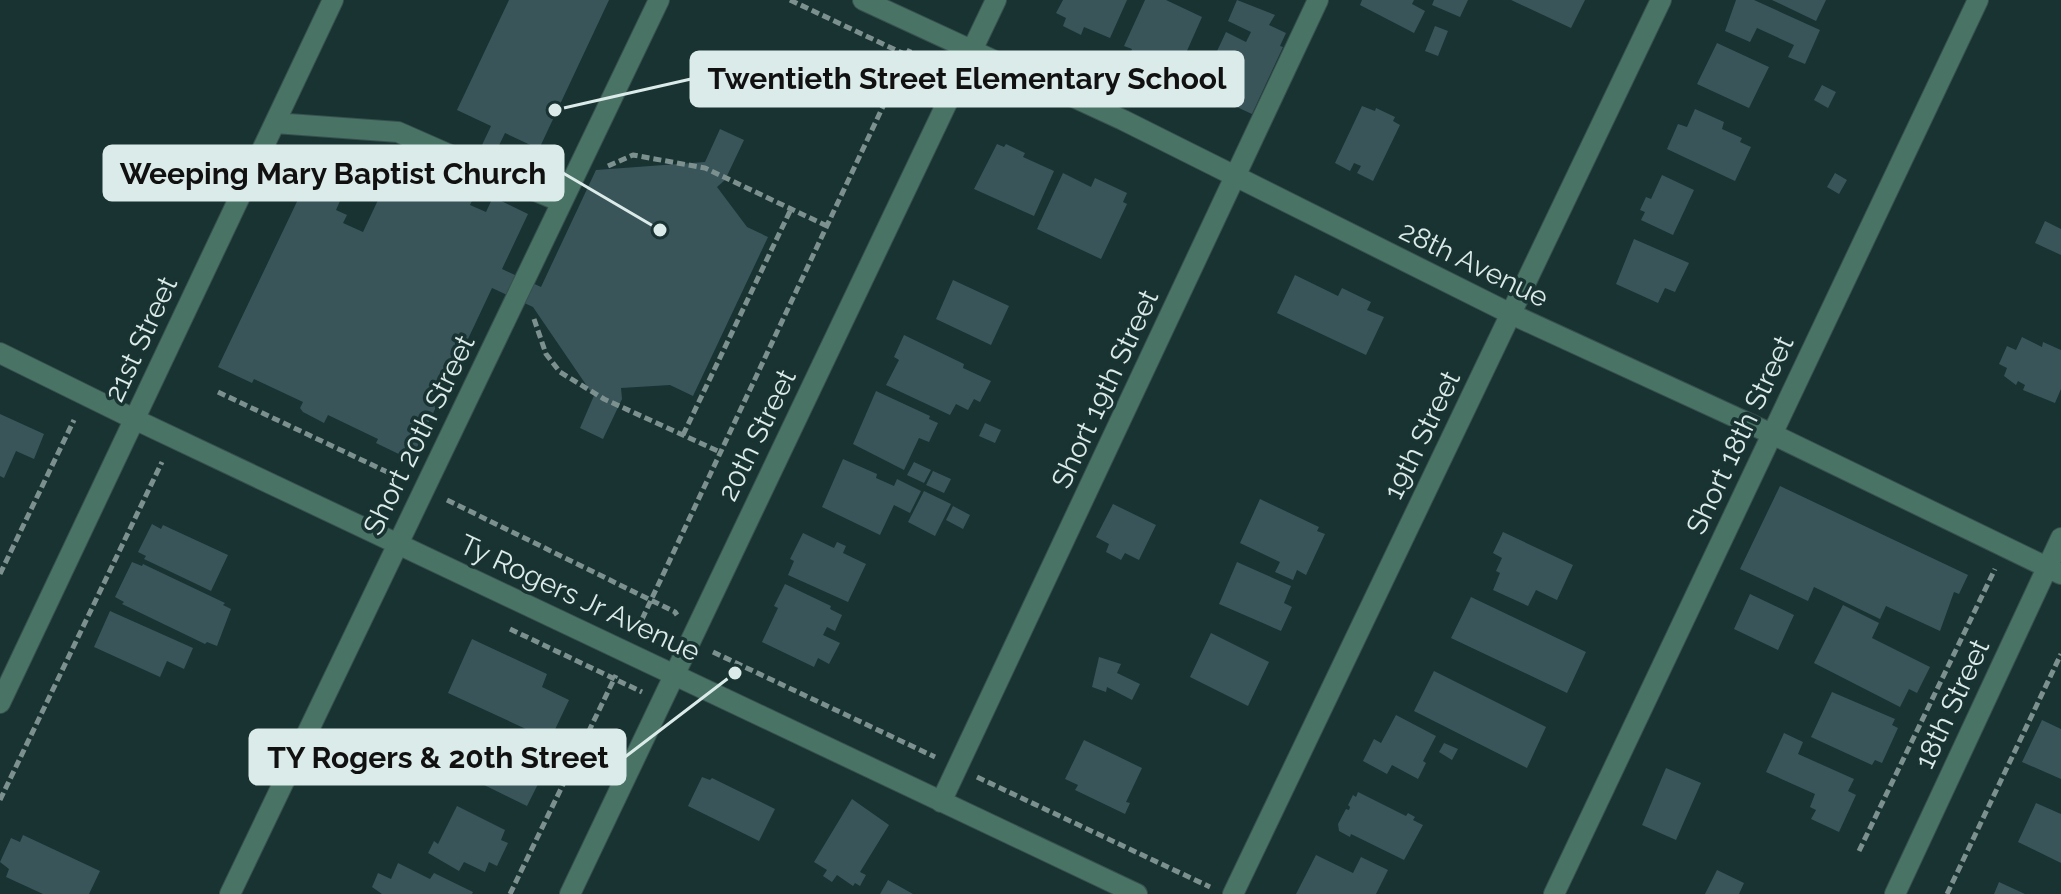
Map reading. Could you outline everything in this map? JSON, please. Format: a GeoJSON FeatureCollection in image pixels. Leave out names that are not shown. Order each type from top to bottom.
{"type":"FeatureCollection","features":[{"type":"Feature","properties":{"kind":"street","name":"21st Street"},"geometry":{"type":"LineString","coordinates":[[0,703],[333,0]]}},
{"type":"Feature","properties":{"kind":"street","name":"Short 20th Street"},"geometry":{"type":"LineString","coordinates":[[230,894],[659,0]]}},
{"type":"Feature","properties":{"kind":"street","name":"28th Avenue"},"geometry":{"type":"LineString","coordinates":[[863,0],[1123,120],[1511,314],[1772,434],[2054,571]]}},
{"type":"Feature","properties":{"kind":"street","name":"20th Street"},"geometry":{"type":"LineString","coordinates":[[570,894],[996,0]]}},
{"type":"Feature","properties":{"kind":"street","name":"Short 19th Street"},"geometry":{"type":"LineString","coordinates":[[941,802],[1318,0]]}},
{"type":"Feature","properties":{"kind":"street","name":"19th Street"},"geometry":{"type":"LineString","coordinates":[[1233,894],[1661,0]]}},
{"type":"Feature","properties":{"kind":"street","name":"Short 18th Street"},"geometry":{"type":"LineString","coordinates":[[1554,894],[1978,0]]}},
{"type":"Feature","properties":{"kind":"street"},"geometry":{"type":"LineString","coordinates":[[275,123],[398,132],[562,202]]}},
{"type":"Feature","properties":{"kind":"street","name":"Ty Rogers Jr Avenue"},"geometry":{"type":"LineString","coordinates":[[0,353],[1137,894]]}},
{"type":"Feature","properties":{"kind":"street","name":"18th Street"},"geometry":{"type":"LineString","coordinates":[[1895,894],[2054,571],[2061,538]]}},
{"type":"Feature","properties":{"kind":"path"},"geometry":{"type":"LineString","coordinates":[[790,0],[958,79]]}},
{"type":"Feature","properties":{"kind":"path"},"geometry":{"type":"LineString","coordinates":[[510,894],[921,28]]}},
{"type":"Feature","properties":{"kind":"path"},"geometry":{"type":"LineString","coordinates":[[607,167],[633,155],[705,168],[827,226]]}},
{"type":"Feature","properties":{"kind":"path"},"geometry":{"type":"LineString","coordinates":[[683,435],[791,209]]}},
{"type":"Feature","properties":{"kind":"path"},"geometry":{"type":"LineString","coordinates":[[530,307],[546,354],[560,372],[604,399],[720,452]]}},
{"type":"Feature","properties":{"kind":"path"},"geometry":{"type":"LineString","coordinates":[[218,392],[675,612],[690,641]]}},
{"type":"Feature","properties":{"kind":"path"},"geometry":{"type":"LineString","coordinates":[[0,574],[74,420]]}},
{"type":"Feature","properties":{"kind":"path"},"geometry":{"type":"LineString","coordinates":[[0,800],[162,462]]}},
{"type":"Feature","properties":{"kind":"path"},"geometry":{"type":"LineString","coordinates":[[1859,851],[1995,569]]}},
{"type":"Feature","properties":{"kind":"path"},"geometry":{"type":"LineString","coordinates":[[1947,894],[2061,654]]}},
{"type":"Feature","properties":{"kind":"building"},"geometry":{"type":"Polygon","coordinates":[[[509,0],[609,0],[539,149],[505,133],[470,205],[486,212],[493,197],[528,214],[502,269],[541,287],[596,170],[705,162],[720,129],[744,140],[725,180],[717,187],[747,227],[768,237],[693,396],[670,385],[621,388],[622,399],[603,439],[580,428],[596,391],[591,392],[533,307],[492,288],[411,460],[376,443],[378,439],[328,415],[324,423],[303,412],[300,408],[303,402],[254,379],[252,383],[218,367],[314,166],[348,183],[336,210],[347,215],[343,223],[363,232],[393,168],[405,173],[412,159],[426,166],[423,172],[438,179],[433,189],[456,200],[491,126],[457,110],[509,0]]]}},
{"type":"Feature","properties":{"kind":"building"},"geometry":{"type":"Polygon","coordinates":[[[1063,0],[1127,0],[1110,38],[1084,27],[1081,35],[1063,26],[1066,18],[1056,13],[1063,0]]]}},
{"type":"Feature","properties":{"kind":"building"},"geometry":{"type":"Polygon","coordinates":[[[1145,0],[1166,0],[1202,17],[1178,71],[1172,68],[1168,76],[1128,59],[1132,49],[1124,46],[1145,0]]]}},
{"type":"Feature","properties":{"kind":"building"},"geometry":{"type":"Polygon","coordinates":[[[1237,0],[1275,15],[1269,25],[1286,33],[1280,46],[1283,47],[1252,114],[1202,91],[1203,81],[1226,32],[1246,42],[1251,32],[1228,21],[1237,0]]]}},
{"type":"Feature","properties":{"kind":"building"},"geometry":{"type":"Polygon","coordinates":[[[1362,0],[1414,0],[1412,4],[1425,11],[1414,33],[1360,5],[1362,0]]]}},
{"type":"Feature","properties":{"kind":"building"},"geometry":{"type":"Polygon","coordinates":[[[1434,0],[1468,0],[1460,17],[1432,5],[1434,0]]]}},
{"type":"Feature","properties":{"kind":"building"},"geometry":{"type":"Polygon","coordinates":[[[1511,0],[1585,0],[1571,28],[1511,0]]]}},
{"type":"Feature","properties":{"kind":"building"},"geometry":{"type":"Polygon","coordinates":[[[1736,0],[1754,0],[1820,30],[1805,64],[1788,57],[1794,45],[1757,28],[1750,42],[1725,31],[1736,0]]]}},
{"type":"Feature","properties":{"kind":"building"},"geometry":{"type":"Polygon","coordinates":[[[1772,0],[1826,0],[1816,21],[1772,0]]]}},
{"type":"Feature","properties":{"kind":"building"},"geometry":{"type":"Polygon","coordinates":[[[1435,26],[1448,31],[1438,56],[1425,51],[1435,26]]]}},
{"type":"Feature","properties":{"kind":"building"},"geometry":{"type":"Polygon","coordinates":[[[1717,43],[1769,67],[1749,108],[1697,84],[1717,43]]]}},
{"type":"Feature","properties":{"kind":"building"},"geometry":{"type":"Polygon","coordinates":[[[1822,85],[1836,92],[1828,108],[1814,100],[1822,85]]]}},
{"type":"Feature","properties":{"kind":"building"},"geometry":{"type":"Polygon","coordinates":[[[1362,106],[1375,111],[1376,108],[1395,117],[1393,121],[1400,125],[1373,181],[1357,173],[1361,166],[1354,163],[1350,171],[1335,163],[1362,106]]]}},
{"type":"Feature","properties":{"kind":"building"},"geometry":{"type":"Polygon","coordinates":[[[1695,109],[1724,122],[1722,129],[1742,138],[1740,142],[1751,147],[1735,181],[1667,149],[1678,124],[1687,127],[1695,109]]]}},
{"type":"Feature","properties":{"kind":"building"},"geometry":{"type":"Polygon","coordinates":[[[997,144],[1004,147],[1006,144],[1025,153],[1023,157],[1054,171],[1034,216],[974,189],[997,144]]]}},
{"type":"Feature","properties":{"kind":"building"},"geometry":{"type":"Polygon","coordinates":[[[1063,173],[1091,187],[1095,178],[1127,193],[1123,202],[1127,204],[1101,259],[1037,229],[1063,173]]]}},
{"type":"Feature","properties":{"kind":"building"},"geometry":{"type":"Polygon","coordinates":[[[1835,173],[1847,180],[1839,194],[1827,187],[1835,173]]]}},
{"type":"Feature","properties":{"kind":"building"},"geometry":{"type":"Polygon","coordinates":[[[1662,175],[1694,190],[1673,235],[1641,220],[1645,212],[1640,210],[1646,197],[1651,199],[1662,175]]]}},
{"type":"Feature","properties":{"kind":"building"},"geometry":{"type":"Polygon","coordinates":[[[2045,221],[2061,229],[2061,255],[2035,243],[2045,221]]]}},
{"type":"Feature","properties":{"kind":"building"},"geometry":{"type":"Polygon","coordinates":[[[1634,239],[1689,263],[1675,292],[1665,288],[1658,303],[1616,284],[1634,239]]]}},
{"type":"Feature","properties":{"kind":"building"},"geometry":{"type":"Polygon","coordinates":[[[1295,275],[1338,296],[1342,288],[1371,302],[1367,310],[1384,317],[1366,355],[1277,313],[1295,275]]]}},
{"type":"Feature","properties":{"kind":"building"},"geometry":{"type":"Polygon","coordinates":[[[953,280],[1009,306],[991,345],[936,319],[953,280]]]}},
{"type":"Feature","properties":{"kind":"building"},"geometry":{"type":"Polygon","coordinates":[[[904,335],[964,364],[963,368],[991,381],[980,402],[974,399],[968,410],[956,404],[950,415],[886,385],[899,360],[894,357],[904,335]]]}},
{"type":"Feature","properties":{"kind":"building"},"geometry":{"type":"Polygon","coordinates":[[[2022,337],[2042,347],[2043,342],[2061,350],[2061,389],[2055,403],[2023,390],[2025,385],[2018,381],[2016,385],[2004,376],[2007,368],[1999,364],[2007,346],[2016,350],[2022,337]]]}},
{"type":"Feature","properties":{"kind":"building"},"geometry":{"type":"Polygon","coordinates":[[[876,391],[930,416],[929,419],[938,423],[929,442],[919,438],[904,470],[853,444],[876,391]]]}},
{"type":"Feature","properties":{"kind":"building"},"geometry":{"type":"Polygon","coordinates":[[[0,414],[44,434],[34,459],[16,451],[4,478],[0,476],[0,414]]]}},
{"type":"Feature","properties":{"kind":"building"},"geometry":{"type":"Polygon","coordinates":[[[985,423],[1001,430],[995,443],[979,436],[985,423]]]}},
{"type":"Feature","properties":{"kind":"building"},"geometry":{"type":"Polygon","coordinates":[[[843,459],[877,474],[876,478],[894,486],[897,479],[921,491],[910,513],[894,505],[880,535],[822,507],[843,459]]]}},
{"type":"Feature","properties":{"kind":"building"},"geometry":{"type":"Polygon","coordinates":[[[914,462],[931,470],[924,483],[907,475],[914,462]]]}},
{"type":"Feature","properties":{"kind":"building"},"geometry":{"type":"Polygon","coordinates":[[[933,471],[951,479],[944,493],[926,485],[933,471]]]}},
{"type":"Feature","properties":{"kind":"building"},"geometry":{"type":"Polygon","coordinates":[[[1780,486],[1968,575],[1959,594],[1954,592],[1940,631],[1886,606],[1880,619],[1814,587],[1808,601],[1740,569],[1780,486]]]}},
{"type":"Feature","properties":{"kind":"building"},"geometry":{"type":"Polygon","coordinates":[[[924,491],[951,504],[935,536],[908,522],[924,491]]]}},
{"type":"Feature","properties":{"kind":"building"},"geometry":{"type":"Polygon","coordinates":[[[1260,499],[1319,527],[1317,531],[1325,534],[1306,575],[1297,570],[1293,580],[1275,572],[1280,562],[1240,543],[1260,499]]]}},
{"type":"Feature","properties":{"kind":"building"},"geometry":{"type":"Polygon","coordinates":[[[1113,504],[1156,525],[1139,560],[1125,553],[1121,560],[1106,552],[1109,544],[1096,537],[1113,504]]]}},
{"type":"Feature","properties":{"kind":"building"},"geometry":{"type":"Polygon","coordinates":[[[953,506],[970,515],[963,529],[946,520],[953,506]]]}},
{"type":"Feature","properties":{"kind":"building"},"geometry":{"type":"Polygon","coordinates":[[[152,524],[161,529],[163,525],[228,555],[211,591],[144,559],[146,556],[138,552],[152,524]]]}},
{"type":"Feature","properties":{"kind":"building"},"geometry":{"type":"Polygon","coordinates":[[[1503,532],[1573,565],[1557,600],[1536,590],[1528,606],[1493,590],[1502,558],[1493,553],[1503,532]]]}},
{"type":"Feature","properties":{"kind":"building"},"geometry":{"type":"Polygon","coordinates":[[[803,533],[834,548],[837,542],[846,546],[843,553],[866,564],[848,602],[788,575],[794,561],[790,559],[803,533]]]}},
{"type":"Feature","properties":{"kind":"building"},"geometry":{"type":"Polygon","coordinates":[[[132,562],[143,564],[225,603],[223,605],[231,609],[217,646],[205,644],[122,604],[124,602],[115,597],[132,562]]]}},
{"type":"Feature","properties":{"kind":"building"},"geometry":{"type":"Polygon","coordinates":[[[1237,562],[1291,586],[1284,603],[1292,607],[1281,631],[1219,604],[1237,562]]]}},
{"type":"Feature","properties":{"kind":"building"},"geometry":{"type":"Polygon","coordinates":[[[785,584],[831,606],[830,609],[842,615],[835,631],[827,627],[823,635],[840,643],[829,664],[818,658],[814,667],[762,642],[785,584]]]}},
{"type":"Feature","properties":{"kind":"building"},"geometry":{"type":"Polygon","coordinates":[[[1750,594],[1794,615],[1778,650],[1734,629],[1750,594]]]}},
{"type":"Feature","properties":{"kind":"building"},"geometry":{"type":"Polygon","coordinates":[[[1471,597],[1586,652],[1567,693],[1451,638],[1471,597]]]}},
{"type":"Feature","properties":{"kind":"building"},"geometry":{"type":"Polygon","coordinates":[[[1843,605],[1879,623],[1872,638],[1930,667],[1917,693],[1909,689],[1900,707],[1814,663],[1843,605]]]}},
{"type":"Feature","properties":{"kind":"building"},"geometry":{"type":"Polygon","coordinates":[[[110,611],[193,648],[184,669],[167,661],[160,677],[94,647],[110,611]]]}},
{"type":"Feature","properties":{"kind":"building"},"geometry":{"type":"Polygon","coordinates":[[[1211,633],[1269,662],[1248,706],[1190,677],[1211,633]]]}},
{"type":"Feature","properties":{"kind":"building"},"geometry":{"type":"Polygon","coordinates":[[[472,639],[547,674],[542,687],[569,700],[550,740],[448,693],[472,639]]]}},
{"type":"Feature","properties":{"kind":"building"},"geometry":{"type":"Polygon","coordinates":[[[1099,657],[1121,664],[1117,673],[1140,684],[1132,700],[1107,687],[1106,692],[1092,687],[1099,657]]]}},
{"type":"Feature","properties":{"kind":"building"},"geometry":{"type":"Polygon","coordinates":[[[1434,671],[1546,727],[1527,768],[1414,711],[1434,671]]]}},
{"type":"Feature","properties":{"kind":"building"},"geometry":{"type":"Polygon","coordinates":[[[1832,692],[1895,719],[1892,725],[1898,728],[1882,763],[1875,760],[1872,765],[1811,737],[1832,692]]]}},
{"type":"Feature","properties":{"kind":"building"},"geometry":{"type":"Polygon","coordinates":[[[1396,715],[1436,736],[1418,779],[1392,765],[1387,774],[1363,761],[1374,739],[1381,743],[1396,715]]]}},
{"type":"Feature","properties":{"kind":"building"},"geometry":{"type":"Polygon","coordinates":[[[2042,720],[2061,729],[2061,779],[2022,762],[2042,720]]]}},
{"type":"Feature","properties":{"kind":"building"},"geometry":{"type":"Polygon","coordinates":[[[493,732],[550,760],[527,806],[472,779],[477,768],[471,765],[476,754],[481,756],[493,732]]]}},
{"type":"Feature","properties":{"kind":"building"},"geometry":{"type":"Polygon","coordinates":[[[1784,733],[1803,742],[1798,754],[1854,779],[1848,791],[1856,795],[1839,832],[1811,819],[1816,810],[1810,807],[1815,794],[1766,772],[1784,733]]]}},
{"type":"Feature","properties":{"kind":"building"},"geometry":{"type":"Polygon","coordinates":[[[1084,740],[1142,768],[1126,802],[1130,803],[1125,814],[1075,790],[1078,785],[1065,779],[1084,740]]]}},
{"type":"Feature","properties":{"kind":"building"},"geometry":{"type":"Polygon","coordinates":[[[1444,743],[1458,749],[1452,760],[1439,752],[1444,743]]]}},
{"type":"Feature","properties":{"kind":"building"},"geometry":{"type":"Polygon","coordinates":[[[1666,768],[1701,783],[1676,840],[1642,825],[1666,768]]]}},
{"type":"Feature","properties":{"kind":"building"},"geometry":{"type":"Polygon","coordinates":[[[702,777],[712,778],[775,809],[759,841],[688,806],[702,777]]]}},
{"type":"Feature","properties":{"kind":"building"},"geometry":{"type":"Polygon","coordinates":[[[1358,792],[1406,816],[1408,813],[1423,825],[1404,860],[1339,831],[1338,824],[1346,809],[1349,810],[1353,795],[1356,797],[1358,792]]]}},
{"type":"Feature","properties":{"kind":"building"},"geometry":{"type":"Polygon","coordinates":[[[852,799],[889,825],[860,872],[866,875],[860,886],[855,883],[853,886],[837,875],[832,882],[823,876],[827,870],[814,862],[852,799]]]}},
{"type":"Feature","properties":{"kind":"building"},"geometry":{"type":"Polygon","coordinates":[[[2036,803],[2061,814],[2061,863],[2018,842],[2036,803]]]}},
{"type":"Feature","properties":{"kind":"building"},"geometry":{"type":"Polygon","coordinates":[[[457,806],[505,830],[501,840],[508,843],[497,866],[489,862],[485,872],[464,862],[459,871],[428,853],[434,841],[438,844],[457,806]]]}},
{"type":"Feature","properties":{"kind":"building"},"geometry":{"type":"Polygon","coordinates":[[[23,835],[100,871],[89,894],[43,894],[6,877],[9,869],[0,862],[11,838],[20,842],[23,835]]]}},
{"type":"Feature","properties":{"kind":"building"},"geometry":{"type":"Polygon","coordinates":[[[1316,855],[1353,873],[1361,857],[1388,870],[1376,894],[1296,894],[1316,855]]]}},
{"type":"Feature","properties":{"kind":"building"},"geometry":{"type":"Polygon","coordinates":[[[398,863],[430,879],[434,873],[473,892],[382,894],[372,887],[378,873],[391,879],[398,863]]]}},
{"type":"Feature","properties":{"kind":"building"},"geometry":{"type":"Polygon","coordinates":[[[1717,870],[1744,883],[1739,894],[1705,894],[1717,870]]]}},
{"type":"Feature","properties":{"kind":"building"},"geometry":{"type":"Polygon","coordinates":[[[888,880],[913,894],[880,894],[888,880]]]}},
{"type":"Feature","properties":{"kind":"building"},"geometry":{"type":"Polygon","coordinates":[[[1999,882],[2025,894],[1994,894],[1999,882]]]}},
{"type":"Feature","properties":{"kind":"place","name":"Twentieth Street Elementary School"},"geometry":{"type":"Point","coordinates":[555,110]}},
{"type":"Feature","properties":{"kind":"place","name":"Weeping Mary Baptist Church"},"geometry":{"type":"Point","coordinates":[660,230]}},
{"type":"Feature","properties":{"kind":"place","name":"TY Rogers & 20th Street"},"geometry":{"type":"Point","coordinates":[735,673]}}]}
